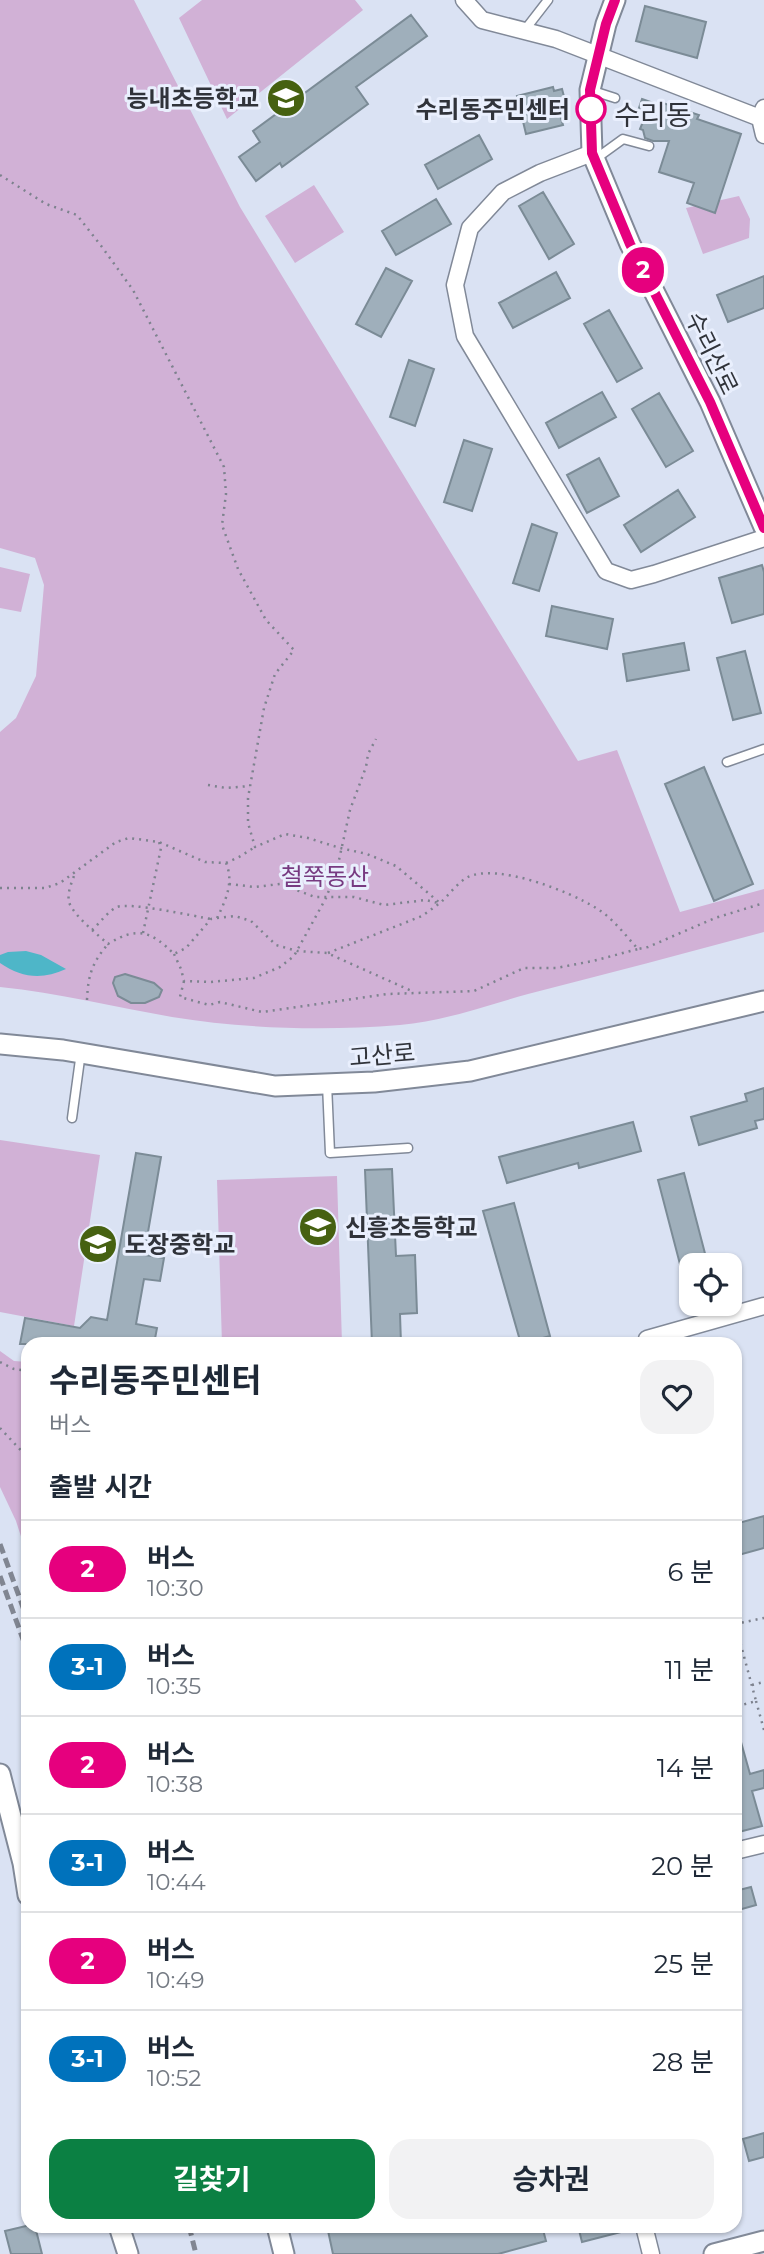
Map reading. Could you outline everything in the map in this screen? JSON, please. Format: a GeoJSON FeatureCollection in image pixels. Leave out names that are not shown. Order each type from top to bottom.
{"type":"FeatureCollection","features":[{"type":"Feature","properties":{"kind":"street"},"geometry":{"type":"LineString","coordinates":[[464,0],[482,20],[556,39],[762,113],[764,135]]}},
{"type":"Feature","properties":{"kind":"street","name":"수리산로"},"geometry":{"type":"LineString","coordinates":[[615,0],[606,24],[590,90],[593,156],[630,244],[710,402],[764,527]]}},
{"type":"Feature","properties":{"kind":"street"},"geometry":{"type":"LineString","coordinates":[[593,156],[540,173],[503,192],[470,228],[455,285],[465,335],[606,571],[631,580],[764,538]]}},
{"type":"Feature","properties":{"kind":"street","name":"고산로"},"geometry":{"type":"LineString","coordinates":[[0,1044],[81,1052],[275,1086],[374,1082],[470,1071],[764,1002]]}},
{"type":"Feature","properties":{"kind":"street"},"geometry":{"type":"LineString","coordinates":[[654,1337],[764,1306]]}},
{"type":"Feature","properties":{"kind":"street"},"geometry":{"type":"LineString","coordinates":[[0,1774],[21,1850]]}},
{"type":"Feature","properties":{"kind":"street"},"geometry":{"type":"LineString","coordinates":[[742,1849],[764,1843]]}},
{"type":"Feature","properties":{"kind":"street"},"geometry":{"type":"LineString","coordinates":[[121,2233],[128,2254]]}},
{"type":"Feature","properties":{"kind":"street"},"geometry":{"type":"LineString","coordinates":[[279,2233],[284,2254]]}},
{"type":"Feature","properties":{"kind":"street"},"geometry":{"type":"LineString","coordinates":[[646,2233],[651,2254]]}},
{"type":"Feature","properties":{"kind":"street"},"geometry":{"type":"LineString","coordinates":[[715,2254],[764,2241]]}},
{"type":"Feature","properties":{"kind":"lane"},"geometry":{"type":"LineString","coordinates":[[524,31],[548,0]]}},
{"type":"Feature","properties":{"kind":"lane"},"geometry":{"type":"LineString","coordinates":[[590,90],[615,98]]}},
{"type":"Feature","properties":{"kind":"lane"},"geometry":{"type":"LineString","coordinates":[[593,156],[622,139],[649,146]]}},
{"type":"Feature","properties":{"kind":"lane"},"geometry":{"type":"LineString","coordinates":[[727,762],[764,749]]}},
{"type":"Feature","properties":{"kind":"lane"},"geometry":{"type":"LineString","coordinates":[[72,1118],[81,1052]]}},
{"type":"Feature","properties":{"kind":"lane"},"geometry":{"type":"LineString","coordinates":[[327,1084],[330,1153],[408,1148]]}},
{"type":"Feature","properties":{"kind":"path"},"geometry":{"type":"LineString","coordinates":[[0,175],[46,204],[77,215],[133,290],[224,467],[226,494],[222,525],[238,569],[266,620],[294,650],[275,674],[267,697],[250,786],[248,823],[255,847]]}},
{"type":"Feature","properties":{"kind":"path"},"geometry":{"type":"LineString","coordinates":[[184,981],[210,982],[254,978],[280,967],[297,951],[326,898],[337,869],[350,810],[368,754],[376,739]]}},
{"type":"Feature","properties":{"kind":"path"},"geometry":{"type":"LineString","coordinates":[[208,785],[226,788],[250,786]]}},
{"type":"Feature","properties":{"kind":"path"},"geometry":{"type":"LineString","coordinates":[[0,888],[44,888],[60,883],[116,842],[128,838],[159,842],[205,862],[226,863],[285,834],[367,854],[396,866],[440,903]]}},
{"type":"Feature","properties":{"kind":"path"},"geometry":{"type":"LineString","coordinates":[[143,933],[161,848],[159,842]]}},
{"type":"Feature","properties":{"kind":"path"},"geometry":{"type":"LineString","coordinates":[[216,918],[225,902],[229,884],[226,863]]}},
{"type":"Feature","properties":{"kind":"path"},"geometry":{"type":"LineString","coordinates":[[327,953],[422,916],[467,878],[497,872],[566,892],[597,908],[612,920],[638,949]]}},
{"type":"Feature","properties":{"kind":"path"},"geometry":{"type":"LineString","coordinates":[[75,873],[70,885],[69,902],[92,930],[108,944]]}},
{"type":"Feature","properties":{"kind":"path"},"geometry":{"type":"LineString","coordinates":[[229,884],[254,887],[280,884],[305,895],[326,898],[354,897],[384,905],[426,900],[440,903]]}},
{"type":"Feature","properties":{"kind":"path"},"geometry":{"type":"LineString","coordinates":[[87,1000],[88,981],[96,958],[108,944],[124,934],[143,933],[160,940],[174,954],[184,981],[180,997],[209,1005],[220,1002],[262,1012],[361,996],[474,991],[524,968],[556,968],[648,947],[715,918],[764,903]]}},
{"type":"Feature","properties":{"kind":"path"},"geometry":{"type":"LineString","coordinates":[[92,930],[116,908],[131,905],[211,919],[235,916],[251,921],[276,945],[297,951],[327,953],[416,992]]}},
{"type":"Feature","properties":{"kind":"path"},"geometry":{"type":"LineString","coordinates":[[174,954],[186,947],[211,919]]}},
{"type":"Feature","properties":{"kind":"path"},"geometry":{"type":"LineString","coordinates":[[0,1362],[21,1370]]}},
{"type":"Feature","properties":{"kind":"path"},"geometry":{"type":"LineString","coordinates":[[0,1428],[21,1450]]}},
{"type":"Feature","properties":{"kind":"path"},"geometry":{"type":"LineString","coordinates":[[742,1623],[764,1618]]}},
{"type":"Feature","properties":{"kind":"path"},"geometry":{"type":"LineString","coordinates":[[742,1649],[764,1730]]}},
{"type":"Feature","properties":{"kind":"path"},"geometry":{"type":"LineString","coordinates":[[752,1685],[764,1682]]}},
{"type":"Feature","properties":{"kind":"path"},"geometry":{"type":"LineString","coordinates":[[742,1705],[756,1701]]}},
{"type":"Feature","properties":{"kind":"green space","name":"철쭉동산"},"geometry":{"type":"Polygon","coordinates":[[[0,0],[134,0],[240,207],[578,761],[617,750],[680,912],[764,889],[764,932],[448,1017],[400,1025],[314,1028],[228,1024],[0,987],[0,732],[16,718],[36,676],[44,585],[35,558],[0,548],[0,0]]]}},
{"type":"Feature","properties":{"kind":"green space"},"geometry":{"type":"Polygon","coordinates":[[[202,0],[355,0],[363,10],[227,119],[179,18],[202,0]]]}},
{"type":"Feature","properties":{"kind":"green space"},"geometry":{"type":"Polygon","coordinates":[[[314,185],[344,232],[295,263],[265,216],[314,185]]]}},
{"type":"Feature","properties":{"kind":"green space"},"geometry":{"type":"Polygon","coordinates":[[[739,196],[750,219],[749,238],[703,254],[686,208],[739,196]]]}},
{"type":"Feature","properties":{"kind":"green space"},"geometry":{"type":"Polygon","coordinates":[[[0,567],[30,574],[21,612],[0,608],[0,567]]]}},
{"type":"Feature","properties":{"kind":"green space"},"geometry":{"type":"Polygon","coordinates":[[[0,1140],[100,1155],[74,1326],[0,1312],[0,1140]]]}},
{"type":"Feature","properties":{"kind":"green space"},"geometry":{"type":"Polygon","coordinates":[[[337,1176],[342,1337],[222,1337],[217,1180],[337,1176]]]}},
{"type":"Feature","properties":{"kind":"green space"},"geometry":{"type":"Polygon","coordinates":[[[0,1351],[14,1361],[21,1362],[21,1536],[0,1487],[0,1351]]]}},
{"type":"Feature","properties":{"kind":"water"},"geometry":{"type":"Polygon","coordinates":[[[26,951],[41,955],[66,969],[49,975],[32,976],[16,972],[0,963],[0,955],[26,951]]]}},
{"type":"Feature","properties":{"kind":"building"},"geometry":{"type":"Polygon","coordinates":[[[645,6],[706,22],[697,58],[636,41],[645,6]]]}},
{"type":"Feature","properties":{"kind":"building"},"geometry":{"type":"Polygon","coordinates":[[[411,15],[427,36],[356,87],[368,104],[282,167],[280,163],[256,181],[239,157],[260,142],[253,131],[411,15]]]}},
{"type":"Feature","properties":{"kind":"building"},"geometry":{"type":"Polygon","coordinates":[[[553,87],[554,91],[562,89],[569,116],[561,118],[563,125],[526,134],[517,96],[553,87]]]}},
{"type":"Feature","properties":{"kind":"building"},"geometry":{"type":"Polygon","coordinates":[[[642,99],[699,115],[697,119],[741,134],[715,213],[687,203],[694,183],[659,172],[669,141],[645,138],[643,130],[640,129],[645,117],[637,114],[642,99]]]}},
{"type":"Feature","properties":{"kind":"building"},"geometry":{"type":"Polygon","coordinates":[[[479,135],[492,159],[438,189],[425,165],[479,135]]]}},
{"type":"Feature","properties":{"kind":"building"},"geometry":{"type":"Polygon","coordinates":[[[543,192],[574,244],[549,259],[519,206],[543,192]]]}},
{"type":"Feature","properties":{"kind":"building"},"geometry":{"type":"Polygon","coordinates":[[[436,199],[451,224],[396,255],[382,231],[436,199]]]}},
{"type":"Feature","properties":{"kind":"building"},"geometry":{"type":"Polygon","coordinates":[[[386,268],[412,281],[381,337],[356,324],[386,268]]]}},
{"type":"Feature","properties":{"kind":"building"},"geometry":{"type":"Polygon","coordinates":[[[556,272],[570,298],[513,328],[499,303],[556,272]]]}},
{"type":"Feature","properties":{"kind":"building"},"geometry":{"type":"Polygon","coordinates":[[[764,276],[764,308],[728,322],[717,295],[764,276]]]}},
{"type":"Feature","properties":{"kind":"building"},"geometry":{"type":"Polygon","coordinates":[[[609,310],[642,368],[617,382],[584,324],[609,310]]]}},
{"type":"Feature","properties":{"kind":"building"},"geometry":{"type":"Polygon","coordinates":[[[409,360],[434,369],[415,426],[390,417],[409,360]]]}},
{"type":"Feature","properties":{"kind":"building"},"geometry":{"type":"Polygon","coordinates":[[[602,392],[616,417],[559,448],[546,423],[602,392]]]}},
{"type":"Feature","properties":{"kind":"building"},"geometry":{"type":"Polygon","coordinates":[[[659,393],[693,451],[666,467],[632,409],[659,393]]]}},
{"type":"Feature","properties":{"kind":"building"},"geometry":{"type":"Polygon","coordinates":[[[464,440],[492,449],[472,511],[444,502],[464,440]]]}},
{"type":"Feature","properties":{"kind":"building"},"geometry":{"type":"Polygon","coordinates":[[[599,458],[619,496],[587,513],[567,475],[599,458]]]}},
{"type":"Feature","properties":{"kind":"building"},"geometry":{"type":"Polygon","coordinates":[[[678,490],[695,517],[641,552],[624,525],[678,490]]]}},
{"type":"Feature","properties":{"kind":"building"},"geometry":{"type":"Polygon","coordinates":[[[532,524],[557,533],[539,591],[513,583],[532,524]]]}},
{"type":"Feature","properties":{"kind":"building"},"geometry":{"type":"Polygon","coordinates":[[[762,565],[764,614],[732,623],[719,578],[762,565]]]}},
{"type":"Feature","properties":{"kind":"building"},"geometry":{"type":"Polygon","coordinates":[[[552,606],[613,619],[607,649],[546,636],[552,606]]]}},
{"type":"Feature","properties":{"kind":"building"},"geometry":{"type":"Polygon","coordinates":[[[684,643],[689,670],[627,681],[623,654],[684,643]]]}},
{"type":"Feature","properties":{"kind":"building"},"geometry":{"type":"Polygon","coordinates":[[[745,651],[761,713],[733,720],[717,658],[745,651]]]}},
{"type":"Feature","properties":{"kind":"building"},"geometry":{"type":"Polygon","coordinates":[[[704,767],[753,884],[714,901],[665,784],[704,767]]]}},
{"type":"Feature","properties":{"kind":"building"},"geometry":{"type":"Polygon","coordinates":[[[125,974],[154,983],[162,990],[159,997],[145,1003],[131,1003],[118,996],[113,983],[115,977],[125,974]]]}},
{"type":"Feature","properties":{"kind":"building"},"geometry":{"type":"Polygon","coordinates":[[[764,1088],[764,1119],[755,1121],[757,1128],[699,1145],[691,1117],[747,1101],[745,1094],[764,1088]]]}},
{"type":"Feature","properties":{"kind":"building"},"geometry":{"type":"Polygon","coordinates":[[[633,1122],[641,1151],[579,1168],[578,1163],[507,1183],[499,1157],[633,1122]]]}},
{"type":"Feature","properties":{"kind":"building"},"geometry":{"type":"Polygon","coordinates":[[[136,1153],[161,1157],[144,1255],[164,1258],[160,1281],[144,1279],[136,1324],[157,1328],[155,1337],[21,1337],[25,1318],[80,1328],[91,1317],[107,1320],[136,1153]]]}},
{"type":"Feature","properties":{"kind":"building"},"geometry":{"type":"Polygon","coordinates":[[[392,1169],[396,1256],[415,1255],[417,1313],[400,1314],[401,1337],[372,1337],[365,1170],[392,1169]]]}},
{"type":"Feature","properties":{"kind":"building"},"geometry":{"type":"Polygon","coordinates":[[[684,1173],[705,1253],[679,1253],[679,1260],[658,1180],[684,1173]]]}},
{"type":"Feature","properties":{"kind":"building"},"geometry":{"type":"Polygon","coordinates":[[[514,1203],[550,1336],[519,1337],[483,1211],[514,1203]]]}},
{"type":"Feature","properties":{"kind":"building"},"geometry":{"type":"Polygon","coordinates":[[[764,1516],[764,1548],[742,1554],[742,1522],[764,1516]]]}},
{"type":"Feature","properties":{"kind":"building"},"geometry":{"type":"Polygon","coordinates":[[[742,1746],[750,1774],[764,1770],[764,1788],[752,1791],[762,1826],[742,1831],[742,1746]]]}},
{"type":"Feature","properties":{"kind":"building"},"geometry":{"type":"Polygon","coordinates":[[[751,1887],[756,1905],[742,1909],[742,1889],[751,1887]]]}},
{"type":"Feature","properties":{"kind":"building"},"geometry":{"type":"Polygon","coordinates":[[[764,2133],[764,2157],[749,2161],[743,2139],[764,2133]]]}},
{"type":"Feature","properties":{"kind":"building"},"geometry":{"type":"Polygon","coordinates":[[[21,2227],[21,2233],[37,2233],[42,2254],[11,2254],[5,2231],[21,2227]]]}},
{"type":"Feature","properties":{"kind":"building"},"geometry":{"type":"Polygon","coordinates":[[[328,2233],[544,2233],[546,2241],[498,2254],[333,2254],[328,2233]]]}},
{"type":"Feature","properties":{"kind":"building"},"geometry":{"type":"Polygon","coordinates":[[[580,2233],[617,2233],[582,2242],[580,2233]]]}},
{"type":"Feature","properties":{"kind":"railway"},"geometry":{"type":"LineString","coordinates":[[0,1544],[21,1602]]}},
{"type":"Feature","properties":{"kind":"railway"},"geometry":{"type":"LineString","coordinates":[[0,1576],[21,1634]]}},
{"type":"Feature","properties":{"kind":"railway"},"geometry":{"type":"LineString","coordinates":[[191,2233],[196,2254]]}},
{"type":"Feature","properties":{"kind":"bus line","name":"2"},"geometry":{"type":"LineString","coordinates":[[615,0],[606,24],[590,90],[592,153],[630,244],[710,402],[764,528]]}},
{"type":"Feature","properties":{"kind":"place","name":"능내초등학교"},"geometry":{"type":"Point","coordinates":[286,98]}},
{"type":"Feature","properties":{"kind":"place","name":"수리동주민센터"},"geometry":{"type":"Point","coordinates":[591,109]}},
{"type":"Feature","properties":{"kind":"place","name":"신흥초등학교"},"geometry":{"type":"Point","coordinates":[318,1227]}},
{"type":"Feature","properties":{"kind":"place","name":"도장중학교"},"geometry":{"type":"Point","coordinates":[98,1244]}},
{"type":"Feature","properties":{"kind":"district","name":"수리동"},"geometry":{"type":"Point","coordinates":[653,115]}}]}
